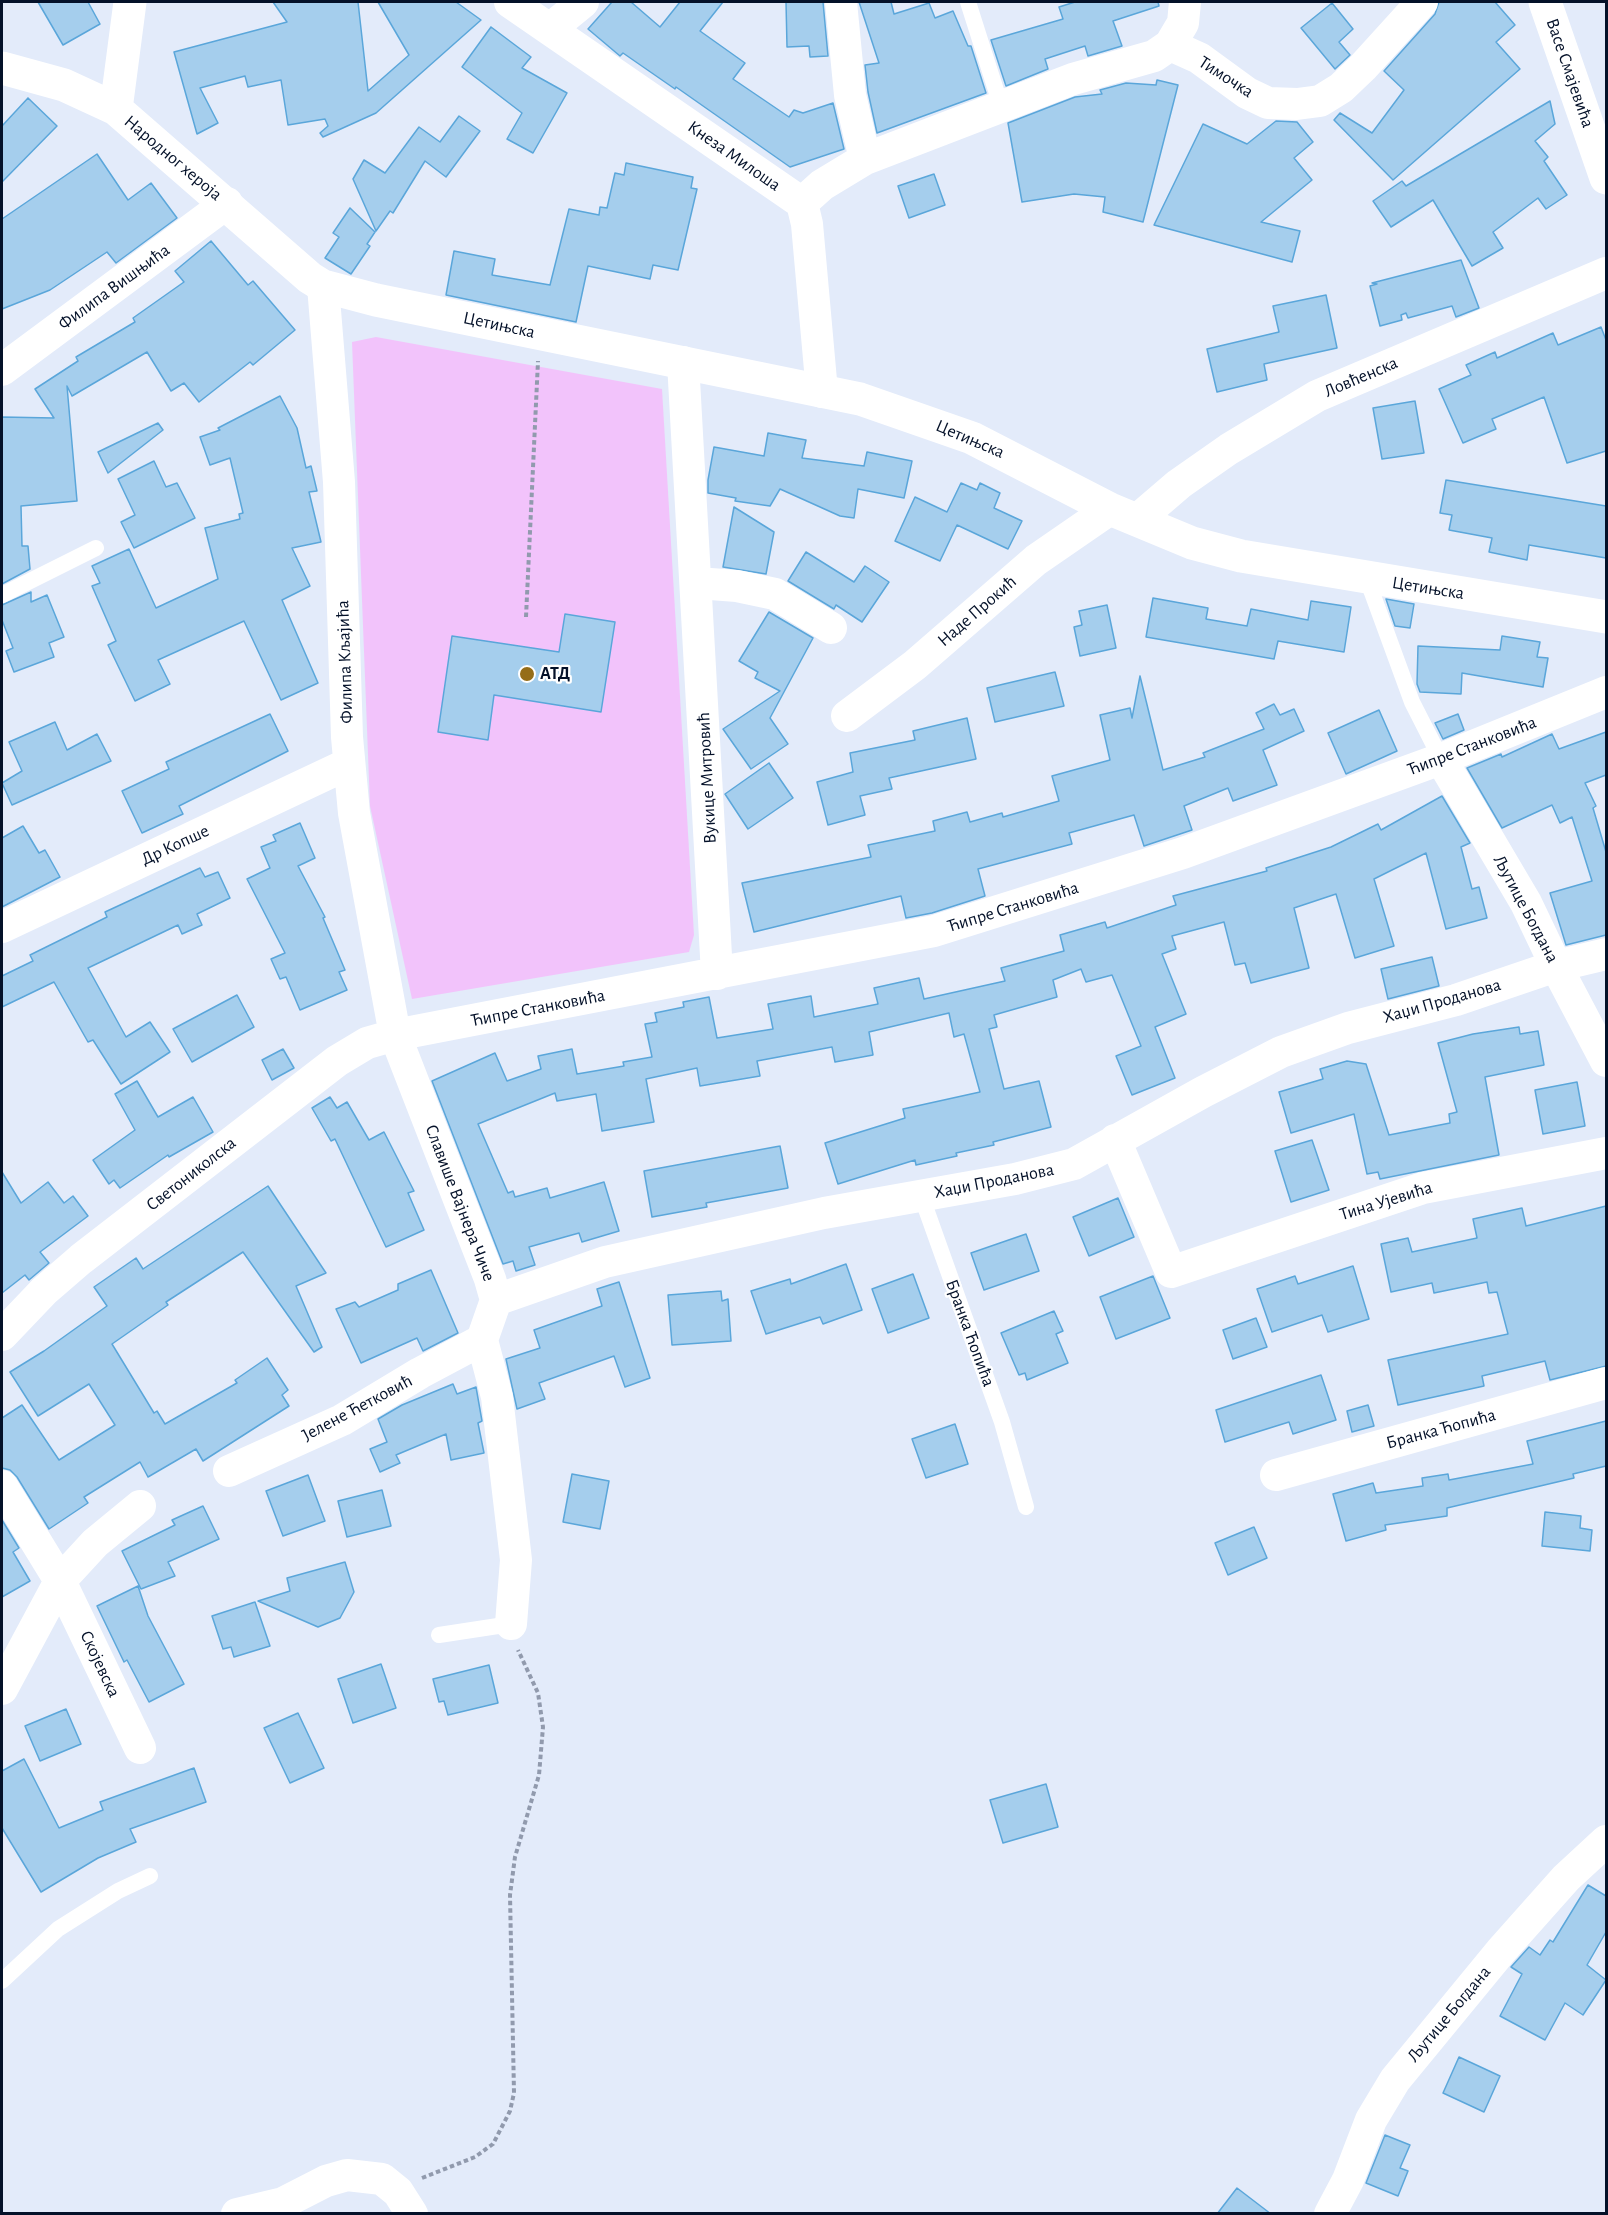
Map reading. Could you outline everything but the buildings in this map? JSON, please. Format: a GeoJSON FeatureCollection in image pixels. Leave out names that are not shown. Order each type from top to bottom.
{"type":"FeatureCollection","features":[{"type":"Feature","properties":{"kind":"street"},"geometry":{"type":"LineString","coordinates":[[116,109],[129,2]]}},
{"type":"Feature","properties":{"kind":"street","name":"Кнеза Милоша"},"geometry":{"type":"LineString","coordinates":[[510,2],[802,203]]}},
{"type":"Feature","properties":{"kind":"street"},"geometry":{"type":"LineString","coordinates":[[550,29],[583,2]]}},
{"type":"Feature","properties":{"kind":"street"},"geometry":{"type":"LineString","coordinates":[[841,2],[850,95],[865,159]]}},
{"type":"Feature","properties":{"kind":"street"},"geometry":{"type":"LineString","coordinates":[[822,392],[807,224],[802,203],[822,185],[865,159],[1073,79],[1145,60],[1170,45],[1183,23],[1185,2]]}},
{"type":"Feature","properties":{"kind":"street","name":"Тимочка"},"geometry":{"type":"LineString","coordinates":[[1170,45],[1199,58],[1247,93],[1268,103],[1297,104],[1320,101],[1341,88],[1363,67],[1422,2]]}},
{"type":"Feature","properties":{"kind":"street","name":"Васе Смајевића"},"geometry":{"type":"LineString","coordinates":[[1545,2],[1606,178]]}},
{"type":"Feature","properties":{"kind":"street","name":"Народног хероја"},"geometry":{"type":"LineString","coordinates":[[2,68],[64,85],[116,109],[227,203],[310,278],[323,286]]}},
{"type":"Feature","properties":{"kind":"street","name":"Филипа Вишњића"},"geometry":{"type":"LineString","coordinates":[[2,370],[227,203]]}},
{"type":"Feature","properties":{"kind":"street","name":"Ловћенска"},"geometry":{"type":"LineString","coordinates":[[1124,514],[1179,484],[1229,449],[1317,396],[1606,273]]}},
{"type":"Feature","properties":{"kind":"street","name":"Цетињска"},"geometry":{"type":"LineString","coordinates":[[323,286],[376,300],[822,392],[902,411],[972,438],[1124,514],[1192,543],[1241,556],[1366,579],[1606,617]]}},
{"type":"Feature","properties":{"kind":"street","name":"Филипа Кљајића"},"geometry":{"type":"LineString","coordinates":[[323,286],[339,482],[348,764],[359,852],[395,1035]]}},
{"type":"Feature","properties":{"kind":"street","name":"Вукице Митровић"},"geometry":{"type":"LineString","coordinates":[[682,363],[697,583],[717,974]]}},
{"type":"Feature","properties":{"kind":"street","name":"Наде Прокић"},"geometry":{"type":"LineString","coordinates":[[847,716],[915,665],[1036,560],[1124,514]]}},
{"type":"Feature","properties":{"kind":"street"},"geometry":{"type":"LineString","coordinates":[[697,583],[737,586],[775,594],[831,628]]}},
{"type":"Feature","properties":{"kind":"street","name":"Ћипре Станковића"},"geometry":{"type":"LineString","coordinates":[[395,1035],[934,931],[1183,853],[1441,759],[1606,692]]}},
{"type":"Feature","properties":{"kind":"street","name":"Љутице Богдана"},"geometry":{"type":"LineString","coordinates":[[1441,759],[1526,903],[1606,1061]]}},
{"type":"Feature","properties":{"kind":"street","name":"Др Копше"},"geometry":{"type":"LineString","coordinates":[[2,927],[348,764]]}},
{"type":"Feature","properties":{"kind":"street","name":"Хаџи Проданова"},"geometry":{"type":"LineString","coordinates":[[495,1300],[605,1262],[824,1213],[1015,1179],[1074,1164],[1281,1052],[1348,1028],[1456,1000],[1556,966],[1606,954]]}},
{"type":"Feature","properties":{"kind":"street","name":"Славише Вајнера Чиче"},"geometry":{"type":"LineString","coordinates":[[395,1035],[490,1280],[495,1300],[482,1340]]}},
{"type":"Feature","properties":{"kind":"street","name":"Светониколска"},"geometry":{"type":"LineString","coordinates":[[2,1335],[44,1291],[81,1259],[319,1075],[367,1043],[395,1035]]}},
{"type":"Feature","properties":{"kind":"street","name":"Тина Ујевића"},"geometry":{"type":"LineString","coordinates":[[1115,1140],[1171,1272],[1423,1188],[1606,1153]]}},
{"type":"Feature","properties":{"kind":"street"},"geometry":{"type":"LineString","coordinates":[[482,1340],[497,1397],[516,1560],[511,1623]]}},
{"type":"Feature","properties":{"kind":"street","name":"Јелене Ћетковић"},"geometry":{"type":"LineString","coordinates":[[229,1471],[342,1420],[420,1373],[482,1340]]}},
{"type":"Feature","properties":{"kind":"street","name":"Бранка Ћопића"},"geometry":{"type":"LineString","coordinates":[[1276,1475],[1606,1383]]}},
{"type":"Feature","properties":{"kind":"street","name":"Скојевска"},"geometry":{"type":"LineString","coordinates":[[2,1486],[60,1581],[140,1748]]}},
{"type":"Feature","properties":{"kind":"street"},"geometry":{"type":"LineString","coordinates":[[2,1689],[60,1581],[95,1543],[140,1506]]}},
{"type":"Feature","properties":{"kind":"street","name":"Љутице Богдана"},"geometry":{"type":"LineString","coordinates":[[1330,2214],[1348,2180],[1371,2120],[1395,2080],[1566,1878],[1606,1841]]}},
{"type":"Feature","properties":{"kind":"street"},"geometry":{"type":"LineString","coordinates":[[237,2214],[283,2203],[326,2181],[347,2175],[382,2179],[405,2203]]}},
{"type":"Feature","properties":{"kind":"lane"},"geometry":{"type":"LineString","coordinates":[[968,2],[1001,106]]}},
{"type":"Feature","properties":{"kind":"lane"},"geometry":{"type":"LineString","coordinates":[[2,595],[96,548]]}},
{"type":"Feature","properties":{"kind":"lane"},"geometry":{"type":"LineString","coordinates":[[1366,579],[1412,702],[1441,759]]}},
{"type":"Feature","properties":{"kind":"lane","name":"Бранка Ћопића"},"geometry":{"type":"LineString","coordinates":[[921,1195],[1002,1422],[1026,1507]]}},
{"type":"Feature","properties":{"kind":"lane"},"geometry":{"type":"LineString","coordinates":[[439,1635],[511,1623]]}},
{"type":"Feature","properties":{"kind":"lane"},"geometry":{"type":"LineString","coordinates":[[2,1981],[58,1929],[107,1897],[150,1876]]}},
{"type":"Feature","properties":{"kind":"path"},"geometry":{"type":"LineString","coordinates":[[526,617],[539,333]]}},
{"type":"Feature","properties":{"kind":"path"},"geometry":{"type":"LineString","coordinates":[[405,2203],[427,2175],[475,2157],[493,2144],[510,2111],[514,2074],[510,1894],[515,1857],[539,1775],[543,1727],[537,1693],[520,1656],[511,1623]]}},
{"type":"Feature","properties":{"kind":"shaded area"},"geometry":{"type":"Polygon","coordinates":[[[376,337],[662,389],[694,935],[689,952],[412,999],[370,806],[352,342],[376,337]]]}},
{"type":"Feature","properties":{"kind":"place","name":"АТД"},"geometry":{"type":"Point","coordinates":[527,674]}}]}
